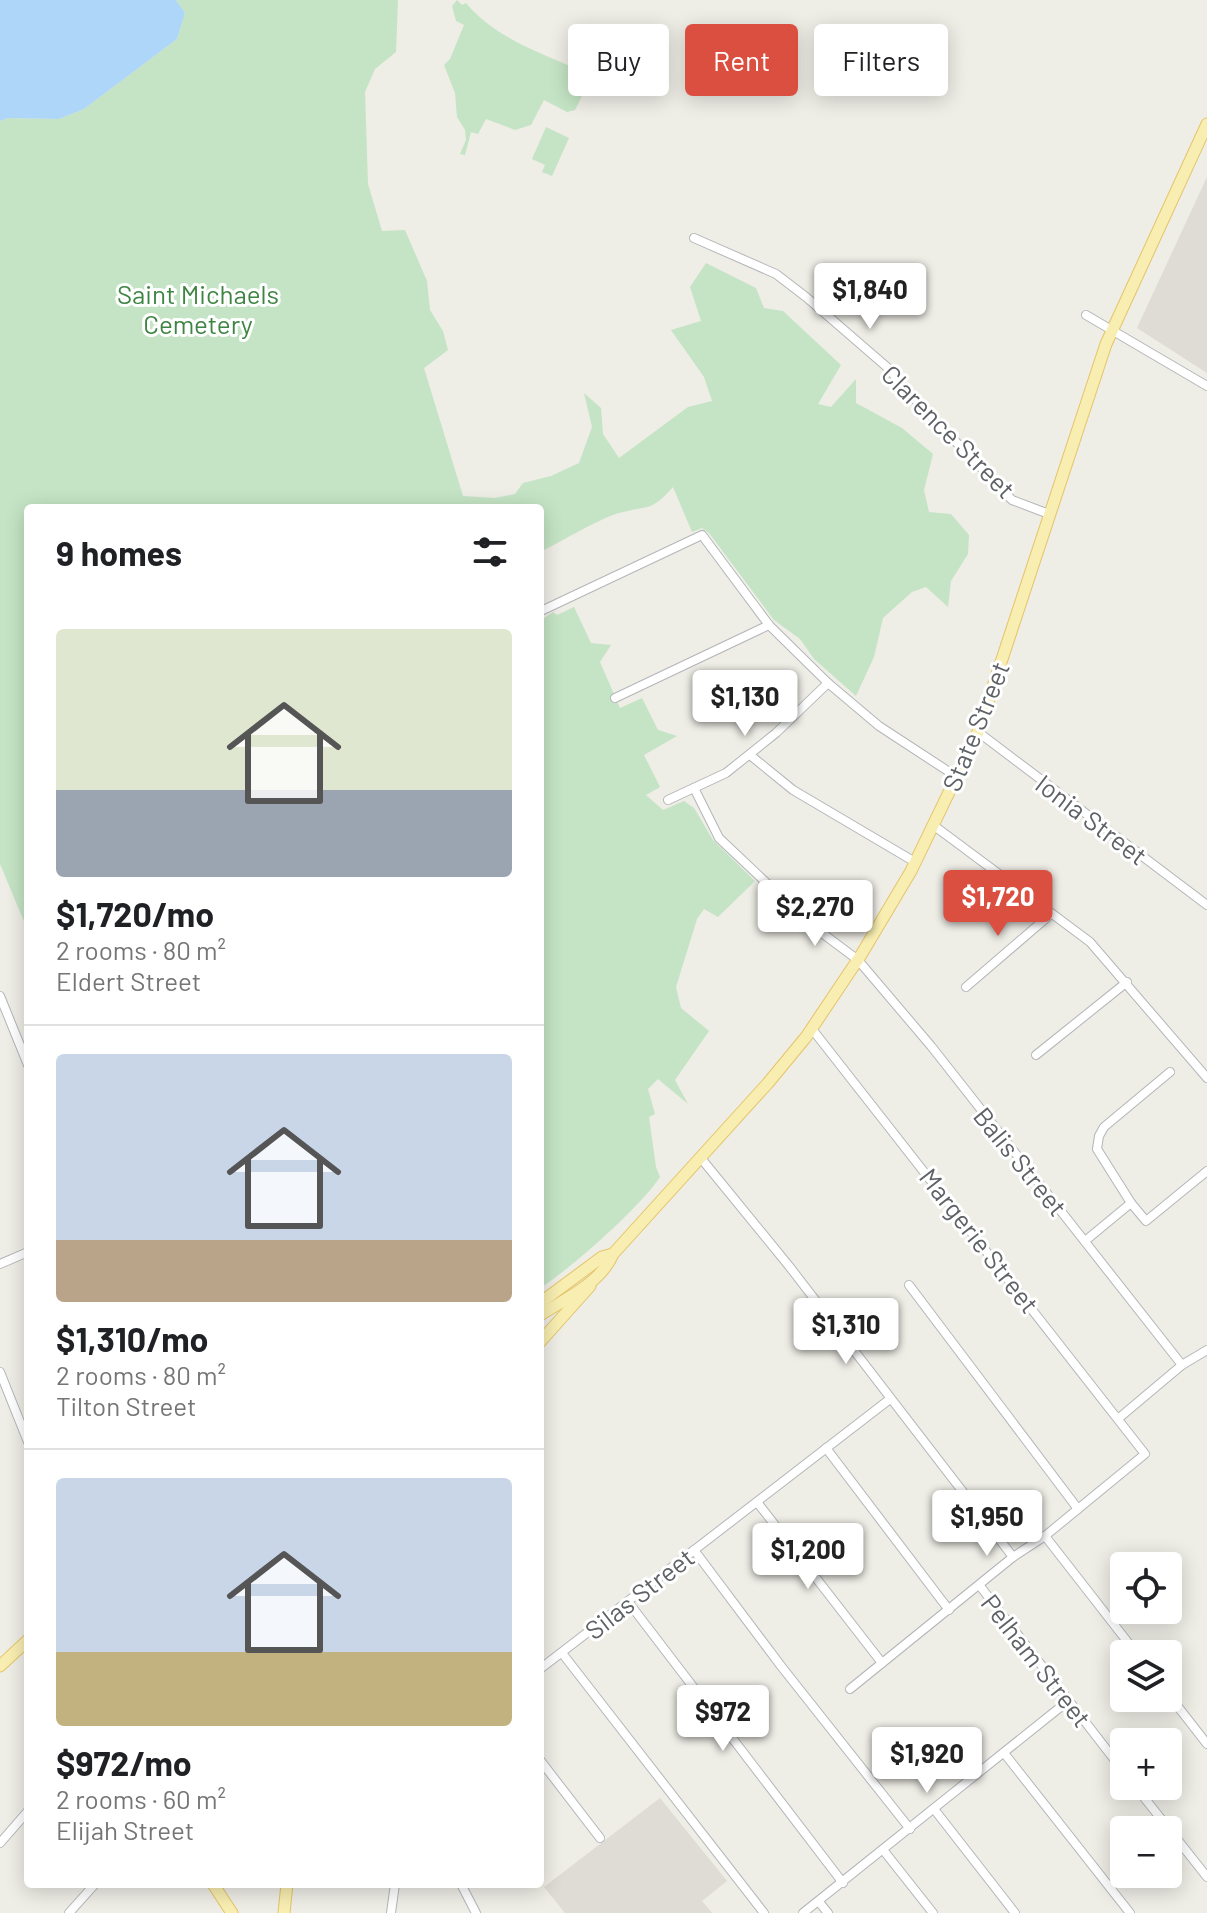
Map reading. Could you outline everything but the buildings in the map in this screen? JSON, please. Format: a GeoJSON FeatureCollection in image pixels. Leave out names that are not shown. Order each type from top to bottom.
{"type":"FeatureCollection","features":[{"type":"Feature","properties":{"kind":"main road","name":"State Street"},"geometry":{"type":"LineString","coordinates":[[544,1312],[592,1282],[609,1264],[613,1254],[776,1075],[812,1029],[858,960],[915,862],[978,732],[1113,329],[1207,124]]}},
{"type":"Feature","properties":{"kind":"main road","name":"State Street"},"geometry":{"type":"LineString","coordinates":[[544,1300],[602,1257],[613,1254]]}},
{"type":"Feature","properties":{"kind":"main road"},"geometry":{"type":"LineString","coordinates":[[544,1338],[592,1282]]}},
{"type":"Feature","properties":{"kind":"main road"},"geometry":{"type":"LineString","coordinates":[[0,1666],[24,1644]]}},
{"type":"Feature","properties":{"kind":"main road"},"geometry":{"type":"LineString","coordinates":[[216,1888],[232,1913]]}},
{"type":"Feature","properties":{"kind":"main road"},"geometry":{"type":"LineString","coordinates":[[284,1913],[287,1888]]}},
{"type":"Feature","properties":{"kind":"street","name":"Clarence Street"},"geometry":{"type":"LineString","coordinates":[[694,238],[776,274],[806,297],[888,368],[1012,500],[1049,514]]}},
{"type":"Feature","properties":{"kind":"street"},"geometry":{"type":"LineString","coordinates":[[1086,315],[1207,386]]}},
{"type":"Feature","properties":{"kind":"street"},"geometry":{"type":"LineString","coordinates":[[544,610],[702,535],[769,625],[828,683],[879,726],[957,777]]}},
{"type":"Feature","properties":{"kind":"street"},"geometry":{"type":"LineString","coordinates":[[615,698],[769,625]]}},
{"type":"Feature","properties":{"kind":"street"},"geometry":{"type":"LineString","coordinates":[[668,800],[726,773],[828,683]]}},
{"type":"Feature","properties":{"kind":"street","name":"Ionia Street"},"geometry":{"type":"LineString","coordinates":[[978,732],[1207,905]]}},
{"type":"Feature","properties":{"kind":"street"},"geometry":{"type":"LineString","coordinates":[[750,755],[793,790],[915,862]]}},
{"type":"Feature","properties":{"kind":"street","name":"Balis Street"},"geometry":{"type":"LineString","coordinates":[[694,788],[719,838],[810,924],[858,960],[931,1046],[1182,1365]]}},
{"type":"Feature","properties":{"kind":"street"},"geometry":{"type":"LineString","coordinates":[[933,825],[1090,942],[1207,1078]]}},
{"type":"Feature","properties":{"kind":"street"},"geometry":{"type":"LineString","coordinates":[[966,987],[1051,914]]}},
{"type":"Feature","properties":{"kind":"street"},"geometry":{"type":"LineString","coordinates":[[1036,1055],[1127,982]]}},
{"type":"Feature","properties":{"kind":"street"},"geometry":{"type":"LineString","coordinates":[[0,996],[24,1055]]}},
{"type":"Feature","properties":{"kind":"street","name":"Margerie Street"},"geometry":{"type":"LineString","coordinates":[[812,1029],[1145,1454],[1078,1509]]}},
{"type":"Feature","properties":{"kind":"street"},"geometry":{"type":"LineString","coordinates":[[1170,1072],[1104,1127],[1097,1149],[1146,1221],[1207,1171]]}},
{"type":"Feature","properties":{"kind":"street"},"geometry":{"type":"LineString","coordinates":[[700,1157],[789,1266],[1013,1557]]}},
{"type":"Feature","properties":{"kind":"street"},"geometry":{"type":"LineString","coordinates":[[1085,1241],[1131,1203]]}},
{"type":"Feature","properties":{"kind":"street"},"geometry":{"type":"LineString","coordinates":[[0,1264],[24,1254]]}},
{"type":"Feature","properties":{"kind":"street"},"geometry":{"type":"LineString","coordinates":[[850,1689],[1013,1557],[1078,1509],[909,1285]]}},
{"type":"Feature","properties":{"kind":"street"},"geometry":{"type":"LineString","coordinates":[[1119,1418],[1182,1365],[1207,1350]]}},
{"type":"Feature","properties":{"kind":"street"},"geometry":{"type":"LineString","coordinates":[[0,1372],[24,1432]]}},
{"type":"Feature","properties":{"kind":"street","name":"Silas Street"},"geometry":{"type":"LineString","coordinates":[[544,1666],[890,1399]]}},
{"type":"Feature","properties":{"kind":"street"},"geometry":{"type":"LineString","coordinates":[[826,1448],[949,1610]]}},
{"type":"Feature","properties":{"kind":"street"},"geometry":{"type":"LineString","coordinates":[[757,1502],[882,1663]]}},
{"type":"Feature","properties":{"kind":"street"},"geometry":{"type":"LineString","coordinates":[[1045,1536],[1126,1640]]}},
{"type":"Feature","properties":{"kind":"street"},"geometry":{"type":"LineString","coordinates":[[694,1550],[910,1829]]}},
{"type":"Feature","properties":{"kind":"street","name":"Pelham Street"},"geometry":{"type":"LineString","coordinates":[[980,1586],[1110,1754]]}},
{"type":"Feature","properties":{"kind":"street"},"geometry":{"type":"LineString","coordinates":[[629,1603],[843,1883]]}},
{"type":"Feature","properties":{"kind":"street"},"geometry":{"type":"LineString","coordinates":[[562,1653],[764,1913]]}},
{"type":"Feature","properties":{"kind":"street"},"geometry":{"type":"LineString","coordinates":[[803,1913],[1068,1701]]}},
{"type":"Feature","properties":{"kind":"street"},"geometry":{"type":"LineString","coordinates":[[1182,1712],[1207,1744]]}},
{"type":"Feature","properties":{"kind":"street"},"geometry":{"type":"LineString","coordinates":[[1004,1753],[1130,1913]]}},
{"type":"Feature","properties":{"kind":"street"},"geometry":{"type":"LineString","coordinates":[[544,1765],[600,1838]]}},
{"type":"Feature","properties":{"kind":"street"},"geometry":{"type":"LineString","coordinates":[[1146,1800],[1207,1877]]}},
{"type":"Feature","properties":{"kind":"street"},"geometry":{"type":"LineString","coordinates":[[934,1809],[1015,1913]]}},
{"type":"Feature","properties":{"kind":"street"},"geometry":{"type":"LineString","coordinates":[[0,1843],[24,1816]]}},
{"type":"Feature","properties":{"kind":"street"},"geometry":{"type":"LineString","coordinates":[[884,1851],[933,1913]]}},
{"type":"Feature","properties":{"kind":"street"},"geometry":{"type":"LineString","coordinates":[[69,1913],[91,1888]]}},
{"type":"Feature","properties":{"kind":"street"},"geometry":{"type":"LineString","coordinates":[[391,1913],[394,1888]]}},
{"type":"Feature","properties":{"kind":"street"},"geometry":{"type":"LineString","coordinates":[[463,1888],[476,1913]]}},
{"type":"Feature","properties":{"kind":"street"},"geometry":{"type":"LineString","coordinates":[[819,1902],[828,1913]]}},
{"type":"Feature","properties":{"kind":"shaded area"},"geometry":{"type":"Polygon","coordinates":[[[1207,177],[1207,373],[1137,328],[1207,177]]]}},
{"type":"Feature","properties":{"kind":"shaded area"},"geometry":{"type":"Polygon","coordinates":[[[660,1798],[727,1881],[702,1901],[712,1913],[565,1913],[544,1887],[660,1798]]]}},
{"type":"Feature","properties":{"kind":"green space","name":"Saint Michaels Cemetery"},"geometry":{"type":"Polygon","coordinates":[[[176,0],[398,0],[396,52],[375,69],[365,92],[368,184],[382,231],[405,230],[427,281],[430,310],[443,331],[448,350],[424,368],[463,496],[495,498],[515,494],[523,483],[551,476],[579,463],[592,427],[584,393],[601,408],[603,434],[619,458],[688,407],[712,401],[704,377],[671,330],[701,321],[690,287],[706,263],[756,288],[764,308],[783,311],[841,365],[818,404],[831,407],[856,379],[856,403],[902,428],[933,454],[924,490],[929,512],[951,514],[969,535],[968,554],[951,581],[948,607],[926,587],[912,592],[883,618],[874,657],[856,696],[814,659],[800,639],[774,620],[709,533],[702,528],[692,532],[673,487],[654,504],[610,516],[544,550],[544,504],[24,504],[24,921],[0,864],[0,121],[8,118],[59,119],[84,109],[177,39],[185,13],[176,0]]]}},
{"type":"Feature","properties":{"kind":"green space"},"geometry":{"type":"Polygon","coordinates":[[[457,0],[462,5],[466,3],[505,36],[568,65],[568,96],[582,96],[575,110],[567,112],[544,100],[531,125],[515,130],[486,119],[478,134],[471,132],[465,155],[460,154],[466,140],[465,130],[457,117],[455,93],[444,65],[450,59],[464,25],[456,21],[452,6],[457,0]]]}},
{"type":"Feature","properties":{"kind":"green space"},"geometry":{"type":"Polygon","coordinates":[[[546,127],[569,138],[552,176],[542,172],[545,165],[532,159],[546,127]]]}},
{"type":"Feature","properties":{"kind":"green space"},"geometry":{"type":"Polygon","coordinates":[[[574,607],[591,643],[611,645],[600,662],[620,708],[642,698],[658,730],[677,736],[644,755],[660,787],[646,795],[663,810],[684,801],[694,808],[713,840],[755,881],[718,917],[704,909],[697,919],[676,987],[681,1008],[709,1031],[675,1080],[688,1104],[658,1079],[648,1089],[655,1114],[649,1117],[660,1177],[604,1236],[544,1285],[544,618],[553,612],[557,615],[574,607]]]}},
{"type":"Feature","properties":{"kind":"water"},"geometry":{"type":"Polygon","coordinates":[[[0,0],[176,0],[185,13],[177,39],[84,109],[59,119],[8,118],[0,121],[0,0]]]}}]}
